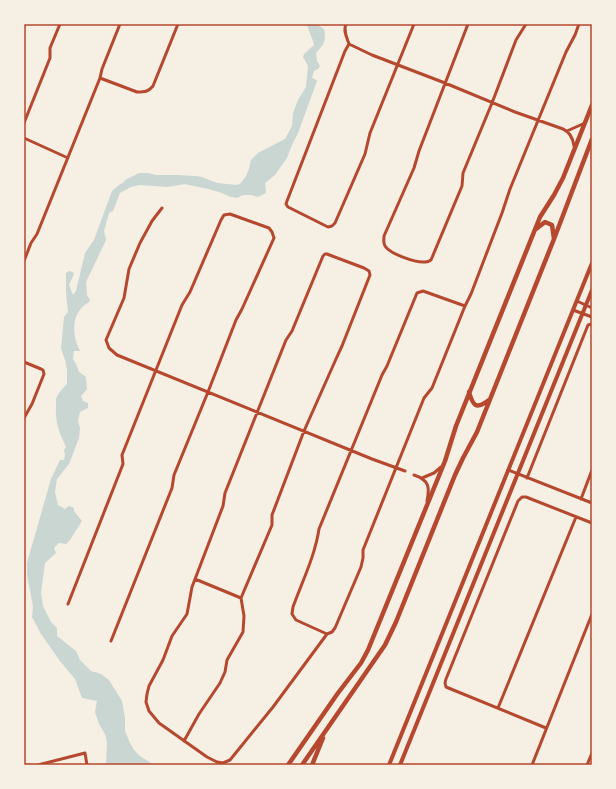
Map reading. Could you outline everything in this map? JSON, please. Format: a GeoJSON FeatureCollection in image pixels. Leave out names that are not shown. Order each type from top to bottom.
{"type":"FeatureCollection","features":[{"type":"Feature","properties":{"kind":"main road"},"geometry":{"type":"LineString","coordinates":[[288,765],[338,693],[361,663],[368,650],[445,461],[469,392],[540,217],[563,178],[592,105]]}},
{"type":"Feature","properties":{"kind":"main road"},"geometry":{"type":"LineString","coordinates":[[302,765],[376,658],[391,633],[455,475],[478,432],[592,139]]}},
{"type":"Feature","properties":{"kind":"main road"},"geometry":{"type":"LineString","coordinates":[[535,230],[545,222],[548,223],[552,225],[554,239]]}},
{"type":"Feature","properties":{"kind":"main road"},"geometry":{"type":"LineString","coordinates":[[469,392],[472,402],[476,405],[480,406],[490,399]]}},
{"type":"Feature","properties":{"kind":"main road"},"geometry":{"type":"LineString","coordinates":[[312,765],[328,728]]}},
{"type":"Feature","properties":{"kind":"street"},"geometry":{"type":"LineString","coordinates":[[24,122],[50,58],[50,48],[60,24]]}},
{"type":"Feature","properties":{"kind":"street"},"geometry":{"type":"LineString","coordinates":[[24,261],[31,243],[37,234],[68,158],[120,24]]}},
{"type":"Feature","properties":{"kind":"street"},"geometry":{"type":"LineString","coordinates":[[100,78],[137,92],[149,91],[153,86],[178,24]]}},
{"type":"Feature","properties":{"kind":"street"},"geometry":{"type":"LineString","coordinates":[[346,24],[345,34],[349,44],[372,55],[398,64],[492,103],[567,131],[573,141],[574,149]]}},
{"type":"Feature","properties":{"kind":"street"},"geometry":{"type":"LineString","coordinates":[[349,44],[286,201],[288,207],[328,227],[335,223],[365,154],[370,133],[414,24]]}},
{"type":"Feature","properties":{"kind":"street"},"geometry":{"type":"LineString","coordinates":[[468,24],[419,151],[414,168],[384,236],[385,246],[389,250],[402,257],[417,262],[427,262],[431,260],[462,186],[463,173],[516,40],[526,24]]}},
{"type":"Feature","properties":{"kind":"street"},"geometry":{"type":"LineString","coordinates":[[184,742],[199,714],[220,683],[225,672],[227,660],[243,632],[244,621],[241,598],[272,526],[272,515],[304,432],[342,346],[370,275],[369,271],[364,268],[327,254],[323,256],[292,331],[286,340],[225,493],[224,506],[195,579],[190,595],[187,614],[172,636],[163,660],[149,686],[147,694],[146,702],[150,711],[159,722],[184,742],[207,758],[217,762],[223,763],[230,760],[273,707],[327,634],[332,632],[335,628],[361,567],[363,550],[396,467],[424,398],[432,388],[471,294],[510,189],[567,48],[575,35],[579,24]]}},
{"type":"Feature","properties":{"kind":"street"},"geometry":{"type":"LineString","coordinates":[[567,131],[585,123]]}},
{"type":"Feature","properties":{"kind":"street"},"geometry":{"type":"LineString","coordinates":[[24,138],[68,158]]}},
{"type":"Feature","properties":{"kind":"street"},"geometry":{"type":"LineString","coordinates":[[162,208],[152,221],[140,243],[129,269],[124,298],[106,340],[109,348],[117,355],[372,460],[405,471]]}},
{"type":"Feature","properties":{"kind":"street"},"geometry":{"type":"LineString","coordinates":[[68,604],[123,464],[122,455],[182,305],[190,292],[221,220],[224,215],[230,214],[269,228],[274,238],[242,310],[236,320],[174,475],[172,488],[111,641]]}},
{"type":"Feature","properties":{"kind":"street"},"geometry":{"type":"LineString","coordinates":[[389,765],[592,263]]}},
{"type":"Feature","properties":{"kind":"street"},"geometry":{"type":"LineString","coordinates":[[400,765],[592,290]]}},
{"type":"Feature","properties":{"kind":"street"},"geometry":{"type":"LineString","coordinates":[[327,634],[296,620],[292,614],[292,611],[314,551],[319,529],[382,375],[417,293],[423,291],[465,306]]}},
{"type":"Feature","properties":{"kind":"street"},"geometry":{"type":"LineString","coordinates":[[576,301],[592,308]]}},
{"type":"Feature","properties":{"kind":"street"},"geometry":{"type":"LineString","coordinates":[[573,310],[592,317]]}},
{"type":"Feature","properties":{"kind":"street"},"geometry":{"type":"LineString","coordinates":[[527,478],[588,326],[592,324]]}},
{"type":"Feature","properties":{"kind":"street"},"geometry":{"type":"LineString","coordinates":[[24,362],[43,370],[44,374],[32,404],[24,418]]}},
{"type":"Feature","properties":{"kind":"street"},"geometry":{"type":"LineString","coordinates":[[422,478],[434,473],[445,461]]}},
{"type":"Feature","properties":{"kind":"street"},"geometry":{"type":"LineString","coordinates":[[508,470],[592,504]]}},
{"type":"Feature","properties":{"kind":"street"},"geometry":{"type":"LineString","coordinates":[[580,499],[592,470]]}},
{"type":"Feature","properties":{"kind":"street"},"geometry":{"type":"LineString","coordinates":[[414,475],[422,478],[428,486],[425,509]]}},
{"type":"Feature","properties":{"kind":"street"},"geometry":{"type":"LineString","coordinates":[[546,728],[446,687],[445,683],[518,501],[522,497],[526,497],[592,523]]}},
{"type":"Feature","properties":{"kind":"street"},"geometry":{"type":"LineString","coordinates":[[498,708],[576,517]]}},
{"type":"Feature","properties":{"kind":"street"},"geometry":{"type":"LineString","coordinates":[[195,579],[241,598]]}},
{"type":"Feature","properties":{"kind":"street"},"geometry":{"type":"LineString","coordinates":[[532,765],[592,614]]}},
{"type":"Feature","properties":{"kind":"street"},"geometry":{"type":"LineString","coordinates":[[418,695],[426,699]]}},
{"type":"Feature","properties":{"kind":"street"},"geometry":{"type":"LineString","coordinates":[[587,765],[592,753]]}},
{"type":"Feature","properties":{"kind":"street"},"geometry":{"type":"LineString","coordinates":[[38,765],[85,754],[88,765]]}},
{"type":"Feature","properties":{"kind":"street"},"geometry":{"type":"LineString","coordinates":[[24,765],[30,765]]}},
{"type":"Feature","properties":{"kind":"shaded area"},"geometry":{"type":"Polygon","coordinates":[[[305,24],[319,24],[319,26],[324,29],[324,42],[316,53],[317,61],[320,66],[314,71],[312,78],[317,81],[287,158],[275,175],[265,183],[266,193],[258,197],[243,195],[237,198],[185,184],[167,187],[140,185],[131,187],[120,193],[113,211],[109,213],[104,231],[106,240],[86,282],[87,295],[90,300],[79,311],[74,324],[75,338],[80,351],[74,351],[73,359],[79,372],[86,377],[87,389],[81,396],[83,401],[88,403],[88,408],[80,412],[78,421],[80,428],[79,438],[69,464],[57,479],[55,492],[58,505],[65,509],[69,506],[74,508],[74,511],[82,521],[70,540],[66,544],[59,543],[54,548],[56,553],[45,563],[41,593],[43,606],[51,622],[57,628],[57,636],[76,651],[80,660],[91,671],[101,674],[109,680],[122,701],[125,718],[125,731],[130,743],[140,756],[154,765],[106,765],[107,743],[105,734],[99,724],[95,712],[97,701],[82,698],[75,679],[41,634],[32,617],[33,606],[27,575],[27,563],[51,479],[60,460],[64,460],[65,455],[64,450],[66,447],[58,427],[56,417],[56,399],[67,384],[67,370],[61,348],[64,317],[68,312],[66,273],[69,271],[73,272],[74,274],[69,285],[73,295],[76,291],[85,253],[94,240],[112,191],[125,180],[139,173],[148,173],[156,175],[196,176],[217,183],[237,185],[241,183],[246,176],[251,160],[258,153],[285,139],[292,126],[293,113],[298,100],[306,87],[308,66],[303,57],[304,54],[314,45],[307,25],[305,24]]]}}]}
